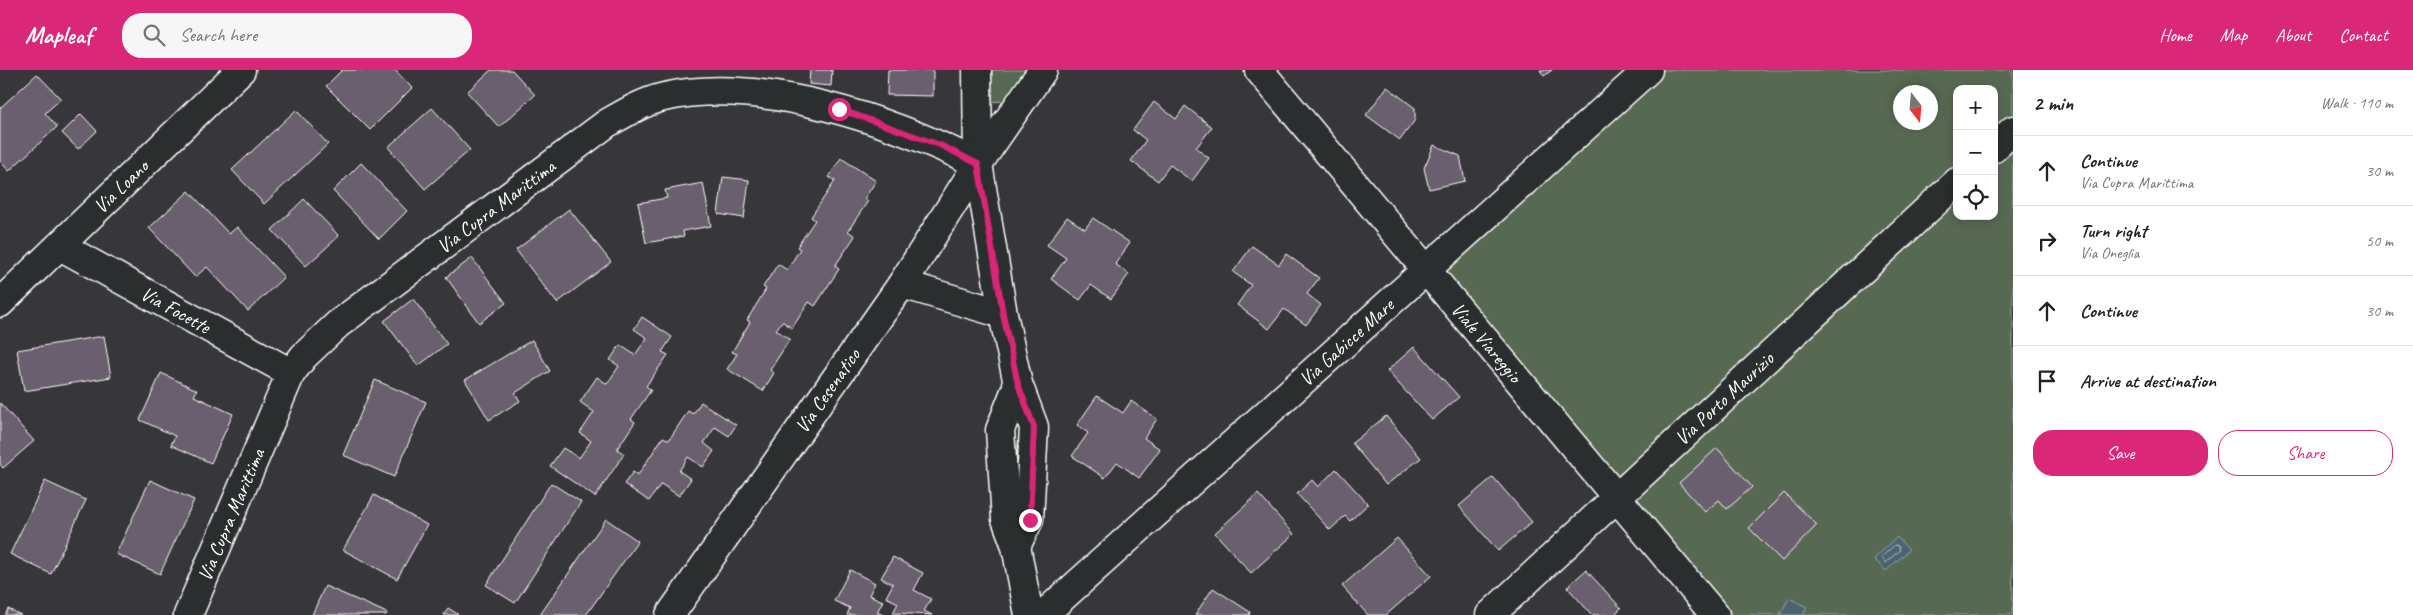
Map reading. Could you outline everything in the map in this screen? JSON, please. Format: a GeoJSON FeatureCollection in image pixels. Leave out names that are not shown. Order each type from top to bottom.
{"type":"FeatureCollection","features":[{"type":"Feature","properties":{"kind":"street"},"geometry":{"type":"LineString","coordinates":[[977,70],[978,164],[1003,314],[1018,384],[1034,427],[1030,520],[1016,546],[1029,615]]}},
{"type":"Feature","properties":{"kind":"street","name":"Via Cesenatico"},"geometry":{"type":"LineString","coordinates":[[670,615],[902,284],[978,164],[1043,70]]}},
{"type":"Feature","properties":{"kind":"street","name":"Viale Viareggio"},"geometry":{"type":"LineString","coordinates":[[1259,70],[1715,615]]}},
{"type":"Feature","properties":{"kind":"street","name":"Via Gabicce Mare"},"geometry":{"type":"LineString","coordinates":[[1043,615],[1648,70]]}},
{"type":"Feature","properties":{"kind":"street","name":"Via Loano"},"geometry":{"type":"LineString","coordinates":[[0,302],[60,246],[236,72]]}},
{"type":"Feature","properties":{"kind":"street","name":"Via Cupra Marittima"},"geometry":{"type":"LineString","coordinates":[[188,615],[291,373],[304,356],[338,324],[606,124],[641,104],[663,97],[728,92],[764,94],[839,109],[940,145],[978,164]]}},
{"type":"Feature","properties":{"kind":"street"},"geometry":{"type":"LineString","coordinates":[[1998,144],[2013,130]]}},
{"type":"Feature","properties":{"kind":"street","name":"Via Porto Maurizio"},"geometry":{"type":"LineString","coordinates":[[1490,615],[1953,186]]}},
{"type":"Feature","properties":{"kind":"street","name":"Via Focette"},"geometry":{"type":"LineString","coordinates":[[60,246],[291,373]]}},
{"type":"Feature","properties":{"kind":"street"},"geometry":{"type":"LineString","coordinates":[[902,284],[1003,314]]}},
{"type":"Feature","properties":{"kind":"green space"},"geometry":{"type":"Polygon","coordinates":[[[989,70],[1026,70],[1005,101],[989,102],[989,70]]]}},
{"type":"Feature","properties":{"kind":"green space"},"geometry":{"type":"Polygon","coordinates":[[[1647,70],[2013,70],[2013,615],[1715,615],[1426,270],[1647,70]]]}},
{"type":"Feature","properties":{"kind":"water"},"geometry":{"type":"Polygon","coordinates":[[[1897,537],[1909,550],[1886,571],[1874,559],[1897,537]]]}},
{"type":"Feature","properties":{"kind":"water"},"geometry":{"type":"Polygon","coordinates":[[[1789,598],[1807,607],[1803,615],[1780,615],[1789,598]]]}},
{"type":"Feature","properties":{"kind":"building"},"geometry":{"type":"Polygon","coordinates":[[[342,70],[395,70],[412,88],[370,130],[326,86],[342,70]]]}},
{"type":"Feature","properties":{"kind":"building"},"geometry":{"type":"Polygon","coordinates":[[[491,70],[512,70],[535,95],[499,127],[467,92],[491,70]]]}},
{"type":"Feature","properties":{"kind":"building"},"geometry":{"type":"Polygon","coordinates":[[[810,70],[832,70],[831,86],[809,84],[810,70]]]}},
{"type":"Feature","properties":{"kind":"building"},"geometry":{"type":"Polygon","coordinates":[[[888,70],[933,70],[933,96],[887,95],[888,70]]]}},
{"type":"Feature","properties":{"kind":"building"},"geometry":{"type":"Polygon","coordinates":[[[1540,70],[1552,70],[1544,76],[1540,70]]]}},
{"type":"Feature","properties":{"kind":"building"},"geometry":{"type":"Polygon","coordinates":[[[37,74],[61,99],[45,113],[57,127],[9,171],[0,161],[0,108],[37,74]]]}},
{"type":"Feature","properties":{"kind":"building"},"geometry":{"type":"Polygon","coordinates":[[[1387,87],[1415,108],[1415,120],[1400,140],[1366,115],[1387,87]]]}},
{"type":"Feature","properties":{"kind":"building"},"geometry":{"type":"Polygon","coordinates":[[[1154,102],[1176,119],[1185,106],[1212,127],[1196,148],[1209,158],[1192,181],[1170,165],[1158,181],[1131,161],[1146,140],[1133,130],[1154,102]]]}},
{"type":"Feature","properties":{"kind":"building"},"geometry":{"type":"Polygon","coordinates":[[[432,108],[470,150],[425,189],[388,147],[432,108]]]}},
{"type":"Feature","properties":{"kind":"building"},"geometry":{"type":"Polygon","coordinates":[[[296,110],[328,144],[264,204],[232,170],[296,110]]]}},
{"type":"Feature","properties":{"kind":"building"},"geometry":{"type":"Polygon","coordinates":[[[81,114],[97,131],[78,149],[62,133],[81,114]]]}},
{"type":"Feature","properties":{"kind":"building"},"geometry":{"type":"Polygon","coordinates":[[[1434,145],[1460,156],[1465,181],[1429,189],[1424,168],[1434,145]]]}},
{"type":"Feature","properties":{"kind":"building"},"geometry":{"type":"Polygon","coordinates":[[[841,158],[876,181],[864,199],[868,201],[848,231],[855,236],[835,266],[839,269],[815,306],[809,302],[792,328],[782,321],[776,330],[790,339],[770,370],[774,373],[763,391],[727,369],[737,354],[732,352],[750,322],[747,320],[766,289],[763,287],[778,264],[787,270],[800,249],[797,247],[815,220],[811,217],[835,181],[829,177],[841,158]]]}},
{"type":"Feature","properties":{"kind":"building"},"geometry":{"type":"Polygon","coordinates":[[[361,163],[407,211],[379,239],[333,191],[361,163]]]}},
{"type":"Feature","properties":{"kind":"building"},"geometry":{"type":"Polygon","coordinates":[[[723,177],[749,180],[744,218],[718,214],[723,177]]]}},
{"type":"Feature","properties":{"kind":"building"},"geometry":{"type":"Polygon","coordinates":[[[703,183],[711,226],[683,231],[684,236],[646,243],[638,203],[667,198],[665,190],[703,183]]]}},
{"type":"Feature","properties":{"kind":"building"},"geometry":{"type":"Polygon","coordinates":[[[189,191],[229,234],[237,227],[284,277],[248,311],[207,267],[195,277],[149,228],[189,191]]]}},
{"type":"Feature","properties":{"kind":"building"},"geometry":{"type":"Polygon","coordinates":[[[304,199],[339,236],[306,266],[272,230],[304,199]]]}},
{"type":"Feature","properties":{"kind":"building"},"geometry":{"type":"Polygon","coordinates":[[[569,209],[611,262],[557,303],[516,250],[569,209]]]}},
{"type":"Feature","properties":{"kind":"building"},"geometry":{"type":"Polygon","coordinates":[[[1067,217],[1085,229],[1093,218],[1130,243],[1115,264],[1129,274],[1111,299],[1091,285],[1080,300],[1051,279],[1066,258],[1047,245],[1067,217]]]}},
{"type":"Feature","properties":{"kind":"building"},"geometry":{"type":"Polygon","coordinates":[[[1252,246],[1279,265],[1286,254],[1319,278],[1307,294],[1321,305],[1306,325],[1284,309],[1269,329],[1237,305],[1251,285],[1233,272],[1252,246]]]}},
{"type":"Feature","properties":{"kind":"building"},"geometry":{"type":"Polygon","coordinates":[[[472,258],[506,303],[479,323],[446,277],[472,258]]]}},
{"type":"Feature","properties":{"kind":"building"},"geometry":{"type":"Polygon","coordinates":[[[413,299],[447,344],[418,366],[384,321],[413,299]]]}},
{"type":"Feature","properties":{"kind":"building"},"geometry":{"type":"Polygon","coordinates":[[[642,317],[672,337],[662,352],[668,355],[646,386],[651,390],[631,419],[635,422],[617,449],[624,454],[595,497],[550,466],[563,448],[579,458],[591,441],[580,433],[594,412],[580,402],[597,377],[607,384],[619,366],[610,360],[620,345],[635,355],[647,338],[634,329],[642,317]]]}},
{"type":"Feature","properties":{"kind":"building"},"geometry":{"type":"Polygon","coordinates":[[[104,336],[111,377],[24,391],[17,350],[104,336]]]}},
{"type":"Feature","properties":{"kind":"building"},"geometry":{"type":"Polygon","coordinates":[[[532,340],[550,371],[515,393],[520,401],[489,420],[465,380],[532,340]]]}},
{"type":"Feature","properties":{"kind":"building"},"geometry":{"type":"Polygon","coordinates":[[[1414,347],[1459,397],[1432,420],[1387,371],[1414,347]]]}},
{"type":"Feature","properties":{"kind":"building"},"geometry":{"type":"Polygon","coordinates":[[[161,373],[197,390],[194,396],[233,414],[211,463],[171,445],[175,436],[140,420],[161,373]]]}},
{"type":"Feature","properties":{"kind":"building"},"geometry":{"type":"Polygon","coordinates":[[[375,380],[426,402],[394,477],[343,455],[375,380]]]}},
{"type":"Feature","properties":{"kind":"building"},"geometry":{"type":"Polygon","coordinates":[[[1097,396],[1123,413],[1131,401],[1157,419],[1144,438],[1160,449],[1139,478],[1117,462],[1105,478],[1072,456],[1088,433],[1077,425],[1097,396]]]}},
{"type":"Feature","properties":{"kind":"building"},"geometry":{"type":"Polygon","coordinates":[[[701,402],[736,425],[729,436],[715,427],[704,443],[714,451],[703,467],[688,457],[679,471],[691,479],[679,496],[661,484],[649,501],[624,484],[633,472],[638,475],[663,437],[669,440],[688,411],[693,414],[701,402]]]}},
{"type":"Feature","properties":{"kind":"building"},"geometry":{"type":"Polygon","coordinates":[[[0,403],[34,441],[3,468],[0,464],[0,403]]]}},
{"type":"Feature","properties":{"kind":"building"},"geometry":{"type":"Polygon","coordinates":[[[1386,416],[1421,458],[1386,485],[1352,443],[1386,416]]]}},
{"type":"Feature","properties":{"kind":"building"},"geometry":{"type":"Polygon","coordinates":[[[1717,448],[1752,487],[1727,509],[1719,500],[1705,512],[1679,483],[1717,448]]]}},
{"type":"Feature","properties":{"kind":"building"},"geometry":{"type":"Polygon","coordinates":[[[1336,469],[1368,504],[1350,521],[1345,516],[1330,530],[1297,494],[1312,480],[1318,487],[1336,469]]]}},
{"type":"Feature","properties":{"kind":"building"},"geometry":{"type":"Polygon","coordinates":[[[1493,477],[1532,522],[1498,551],[1459,506],[1493,477]]]}},
{"type":"Feature","properties":{"kind":"building"},"geometry":{"type":"Polygon","coordinates":[[[150,480],[194,500],[160,574],[116,554],[150,480]]]}},
{"type":"Feature","properties":{"kind":"building"},"geometry":{"type":"Polygon","coordinates":[[[45,481],[86,500],[51,574],[10,554],[45,481]]]}},
{"type":"Feature","properties":{"kind":"building"},"geometry":{"type":"Polygon","coordinates":[[[551,483],[581,502],[515,603],[486,585],[551,483]]]}},
{"type":"Feature","properties":{"kind":"building"},"geometry":{"type":"Polygon","coordinates":[[[1784,493],[1817,525],[1782,561],[1749,528],[1784,493]]]}},
{"type":"Feature","properties":{"kind":"building"},"geometry":{"type":"Polygon","coordinates":[[[1258,494],[1294,534],[1251,573],[1215,533],[1258,494]]]}},
{"type":"Feature","properties":{"kind":"building"},"geometry":{"type":"Polygon","coordinates":[[[374,495],[427,525],[397,579],[343,550],[374,495]]]}},
{"type":"Feature","properties":{"kind":"building"},"geometry":{"type":"Polygon","coordinates":[[[606,519],[638,541],[586,615],[540,615],[606,519]]]}},
{"type":"Feature","properties":{"kind":"building"},"geometry":{"type":"Polygon","coordinates":[[[1397,538],[1431,576],[1386,615],[1368,615],[1342,586],[1397,538]]]}},
{"type":"Feature","properties":{"kind":"building"},"geometry":{"type":"Polygon","coordinates":[[[893,557],[923,573],[914,590],[931,599],[924,611],[932,615],[893,613],[898,603],[886,597],[893,584],[881,578],[893,557]]]}},
{"type":"Feature","properties":{"kind":"building"},"geometry":{"type":"Polygon","coordinates":[[[850,570],[875,583],[869,595],[883,601],[877,612],[883,615],[847,615],[850,608],[834,601],[850,570]]]}},
{"type":"Feature","properties":{"kind":"building"},"geometry":{"type":"Polygon","coordinates":[[[1586,570],[1621,608],[1614,615],[1592,615],[1567,587],[1586,570]]]}},
{"type":"Feature","properties":{"kind":"building"},"geometry":{"type":"Polygon","coordinates":[[[325,586],[387,613],[386,615],[312,615],[325,586]]]}},
{"type":"Feature","properties":{"kind":"building"},"geometry":{"type":"Polygon","coordinates":[[[1213,588],[1250,612],[1249,615],[1195,615],[1213,588]]]}},
{"type":"Feature","properties":{"kind":"building"},"geometry":{"type":"Polygon","coordinates":[[[448,608],[459,615],[444,615],[448,608]]]}},
{"type":"Feature","properties":{"kind":"building"},"geometry":{"type":"Polygon","coordinates":[[[8,609],[21,615],[5,615],[8,609]]]}},
{"type":"Feature","properties":{"kind":"route"},"geometry":{"type":"LineString","coordinates":[[839,109],[940,145],[978,164],[1003,314],[1018,384],[1034,427],[1030,520]]}}]}
